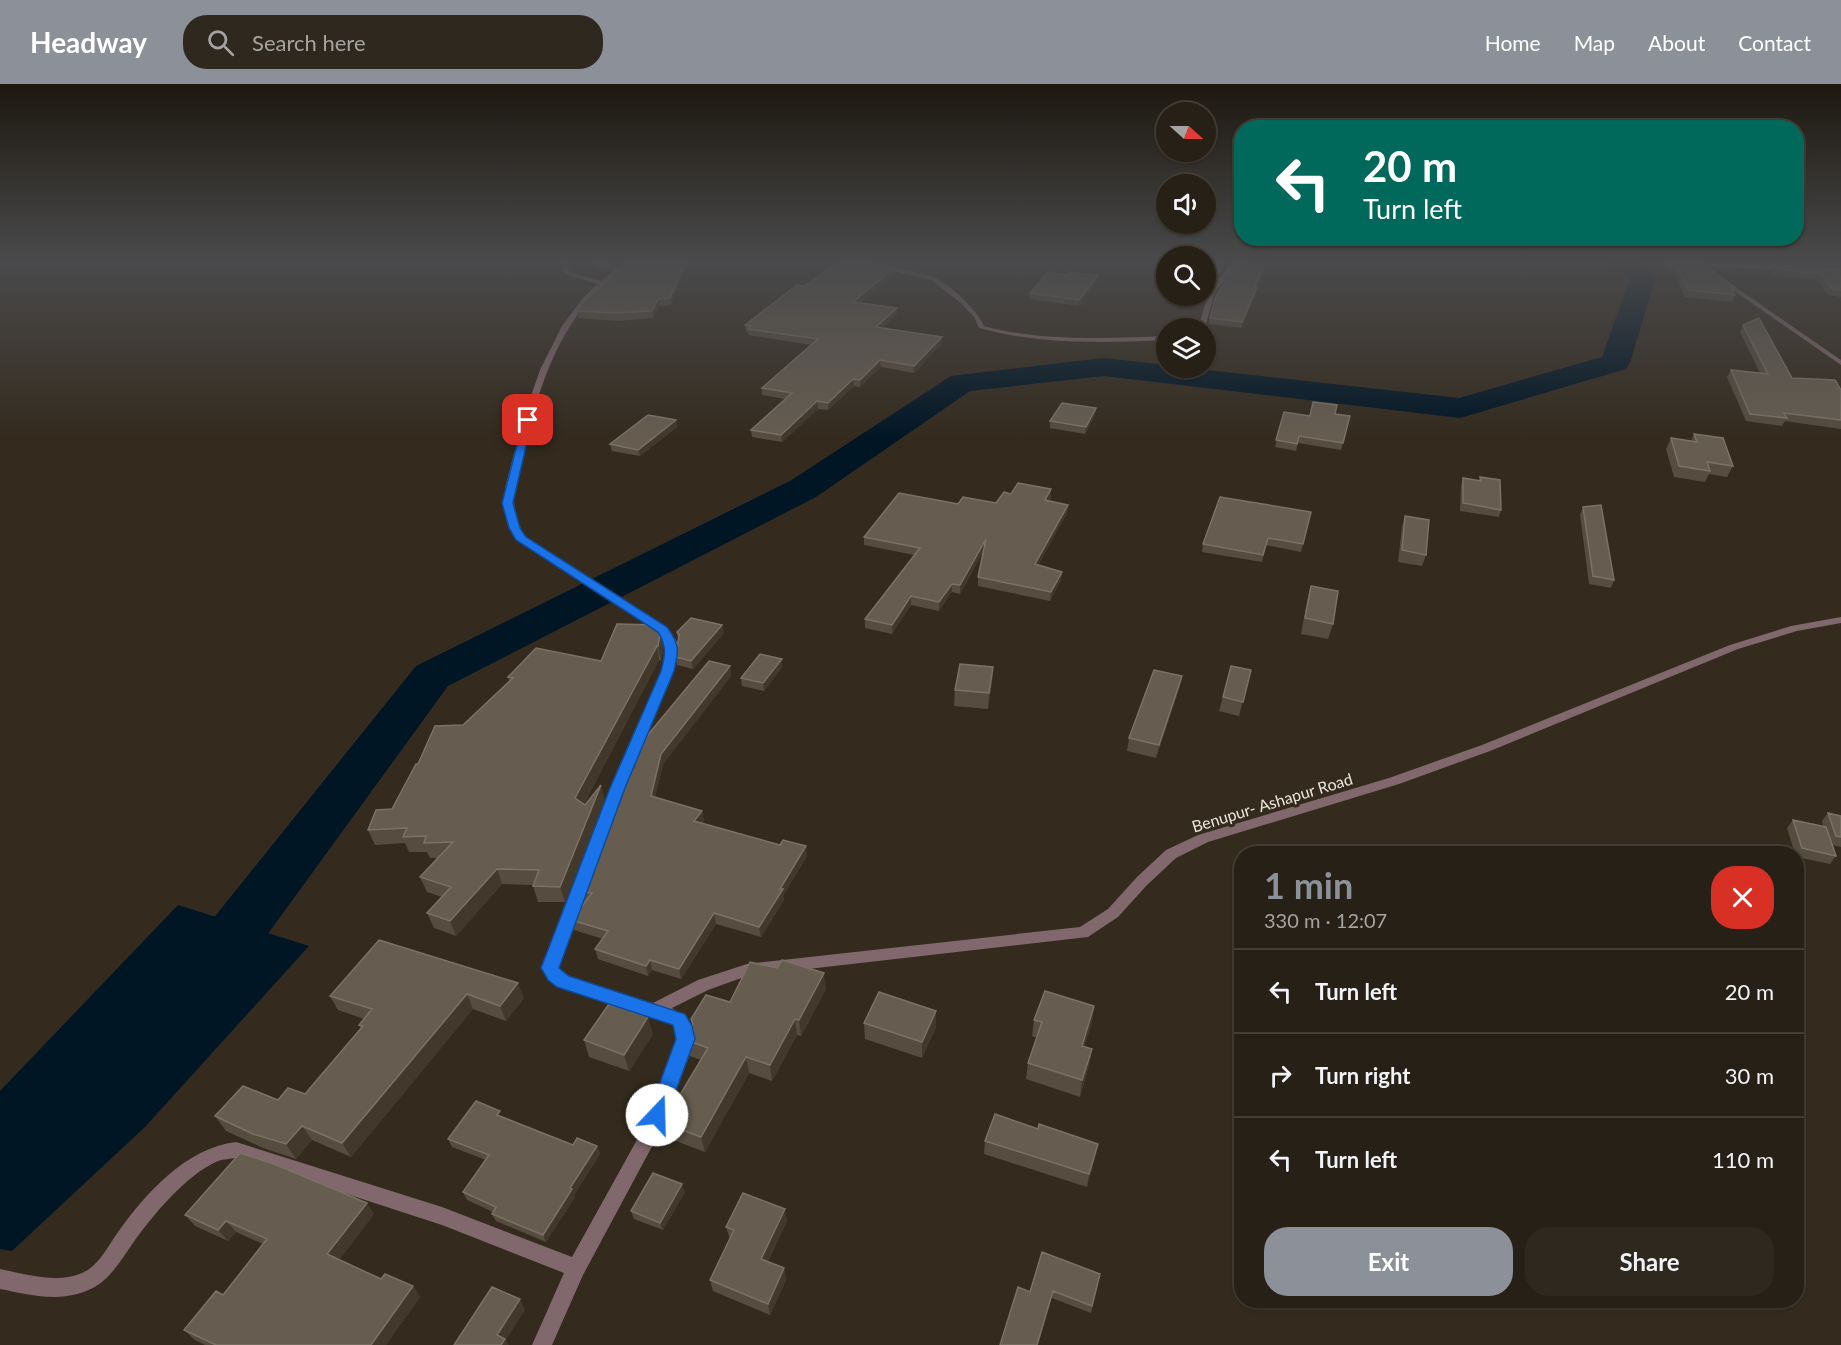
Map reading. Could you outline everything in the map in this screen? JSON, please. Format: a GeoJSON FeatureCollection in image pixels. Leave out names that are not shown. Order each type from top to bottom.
{"type":"FeatureCollection","features":[{"type":"Feature","properties":{"kind":"street"},"geometry":{"type":"LineString","coordinates":[[542,1345],[576,1268],[650,1133],[686,1039],[679,1020],[563,982],[554,975],[550,968],[618,788],[668,671],[672,655],[672,643],[663,630],[522,540],[515,528],[508,503],[510,488],[540,376],[569,321]]}},
{"type":"Feature","properties":{"kind":"street"},"geometry":{"type":"LineString","coordinates":[[978,321],[981,327],[1000,333],[1076,339],[1156,338]]}},
{"type":"Feature","properties":{"kind":"street"},"geometry":{"type":"LineString","coordinates":[[1778,321],[1841,363]]}},
{"type":"Feature","properties":{"kind":"street","name":"Benupur- Ashapur Road"},"geometry":{"type":"LineString","coordinates":[[654,1010],[703,986],[747,970],[1083,933],[1113,913],[1171,854],[1203,838],[1394,782],[1654,681],[1734,646],[1795,628],[1841,620]]}},
{"type":"Feature","properties":{"kind":"street"},"geometry":{"type":"LineString","coordinates":[[0,1279],[29,1285],[70,1286],[88,1281],[106,1265],[134,1226],[167,1190],[196,1166],[218,1152],[236,1150],[442,1216],[576,1268]]}},
{"type":"Feature","properties":{"kind":"water"},"geometry":{"type":"Polygon","coordinates":[[[178,905],[309,946],[145,1127],[12,1251],[0,1249],[0,1091],[178,905]]]}},
{"type":"Feature","properties":{"kind":"building"},"geometry":{"type":"Polygon","coordinates":[[[750,321],[883,321],[876,327],[942,337],[914,366],[880,360],[860,380],[853,379],[828,403],[817,401],[781,435],[751,430],[792,393],[762,388],[818,339],[748,329],[751,326],[745,325],[750,321]]]}},
{"type":"Feature","properties":{"kind":"building"},"geometry":{"type":"Polygon","coordinates":[[[1752,321],[1761,321],[1792,378],[1835,380],[1841,390],[1841,420],[1784,413],[1787,418],[1750,414],[1731,370],[1768,374],[1743,325],[1752,321]]]}},
{"type":"Feature","properties":{"kind":"building"},"geometry":{"type":"Polygon","coordinates":[[[1313,402],[1337,405],[1335,414],[1350,416],[1343,443],[1299,436],[1297,444],[1276,440],[1284,412],[1310,416],[1313,402]]]}},
{"type":"Feature","properties":{"kind":"building"},"geometry":{"type":"Polygon","coordinates":[[[1062,403],[1096,408],[1086,427],[1050,421],[1062,403]]]}},
{"type":"Feature","properties":{"kind":"building"},"geometry":{"type":"Polygon","coordinates":[[[648,415],[676,420],[638,450],[610,444],[648,415]]]}},
{"type":"Feature","properties":{"kind":"building"},"geometry":{"type":"Polygon","coordinates":[[[1694,434],[1723,438],[1733,466],[1707,462],[1710,471],[1679,466],[1671,438],[1697,442],[1694,434]]]}},
{"type":"Feature","properties":{"kind":"building"},"geometry":{"type":"Polygon","coordinates":[[[1480,477],[1500,480],[1501,510],[1463,503],[1463,478],[1481,481],[1480,477]]]}},
{"type":"Feature","properties":{"kind":"building"},"geometry":{"type":"Polygon","coordinates":[[[1018,483],[1051,489],[1045,500],[1068,505],[1035,564],[1062,572],[1051,592],[978,577],[986,539],[960,585],[952,584],[939,602],[911,596],[892,625],[865,619],[920,548],[864,537],[899,493],[958,504],[963,497],[996,503],[1004,492],[1011,494],[1018,483]]]}},
{"type":"Feature","properties":{"kind":"building"},"geometry":{"type":"Polygon","coordinates":[[[1220,497],[1311,512],[1303,544],[1268,538],[1263,555],[1203,544],[1220,497]]]}},
{"type":"Feature","properties":{"kind":"building"},"geometry":{"type":"Polygon","coordinates":[[[1601,505],[1614,580],[1593,576],[1583,507],[1601,505]]]}},
{"type":"Feature","properties":{"kind":"building"},"geometry":{"type":"Polygon","coordinates":[[[1405,516],[1429,520],[1426,555],[1402,550],[1405,516]]]}},
{"type":"Feature","properties":{"kind":"building"},"geometry":{"type":"Polygon","coordinates":[[[1311,586],[1338,591],[1333,624],[1305,618],[1311,586]]]}},
{"type":"Feature","properties":{"kind":"building"},"geometry":{"type":"Polygon","coordinates":[[[691,618],[722,625],[691,661],[676,657],[679,635],[677,632],[691,618]]]}},
{"type":"Feature","properties":{"kind":"building"},"geometry":{"type":"Polygon","coordinates":[[[617,624],[658,625],[661,629],[658,646],[575,798],[585,805],[601,785],[560,887],[533,886],[539,870],[497,869],[450,921],[427,913],[451,887],[420,877],[453,842],[424,843],[426,836],[403,837],[407,828],[368,830],[376,810],[392,809],[418,764],[435,726],[463,725],[513,678],[508,677],[536,648],[601,661],[617,624]]]}},
{"type":"Feature","properties":{"kind":"building"},"geometry":{"type":"Polygon","coordinates":[[[760,654],[782,659],[763,683],[741,678],[760,654]]]}},
{"type":"Feature","properties":{"kind":"building"},"geometry":{"type":"Polygon","coordinates":[[[709,661],[730,666],[661,754],[651,796],[702,811],[694,821],[780,845],[783,840],[806,846],[759,927],[714,913],[679,969],[650,960],[646,966],[595,949],[608,931],[571,920],[592,893],[581,892],[637,748],[709,661]]]}},
{"type":"Feature","properties":{"kind":"building"},"geometry":{"type":"Polygon","coordinates":[[[960,664],[993,667],[989,693],[955,690],[960,664]]]}},
{"type":"Feature","properties":{"kind":"building"},"geometry":{"type":"Polygon","coordinates":[[[1231,666],[1251,670],[1243,702],[1223,697],[1231,666]]]}},
{"type":"Feature","properties":{"kind":"building"},"geometry":{"type":"Polygon","coordinates":[[[1154,670],[1182,676],[1159,745],[1129,738],[1154,670]]]}},
{"type":"Feature","properties":{"kind":"building"},"geometry":{"type":"Polygon","coordinates":[[[1828,813],[1841,816],[1841,837],[1836,836],[1828,813]]]}},
{"type":"Feature","properties":{"kind":"building"},"geometry":{"type":"Polygon","coordinates":[[[1793,820],[1826,827],[1836,856],[1804,848],[1804,846],[1801,846],[1793,820]]]}},
{"type":"Feature","properties":{"kind":"building"},"geometry":{"type":"Polygon","coordinates":[[[379,940],[518,983],[500,1006],[467,994],[342,1143],[302,1126],[286,1144],[253,1134],[215,1116],[243,1086],[278,1100],[288,1088],[305,1094],[363,1026],[359,1025],[372,1009],[330,996],[379,940]]]}},
{"type":"Feature","properties":{"kind":"building"},"geometry":{"type":"Polygon","coordinates":[[[782,960],[824,973],[799,1020],[795,1019],[770,1065],[746,1057],[701,1137],[663,1123],[708,1048],[686,1040],[693,1024],[691,1019],[706,995],[730,1002],[750,962],[777,968],[782,960]]]}},
{"type":"Feature","properties":{"kind":"building"},"geometry":{"type":"Polygon","coordinates":[[[1045,991],[1094,1006],[1082,1046],[1092,1049],[1082,1080],[1028,1063],[1042,1022],[1034,1020],[1045,991]]]}},
{"type":"Feature","properties":{"kind":"building"},"geometry":{"type":"Polygon","coordinates":[[[879,992],[936,1011],[922,1042],[864,1023],[879,992]]]}},
{"type":"Feature","properties":{"kind":"building"},"geometry":{"type":"Polygon","coordinates":[[[609,1004],[648,1017],[624,1055],[584,1040],[609,1004]]]}},
{"type":"Feature","properties":{"kind":"building"},"geometry":{"type":"Polygon","coordinates":[[[476,1101],[500,1111],[497,1115],[573,1145],[577,1138],[597,1146],[543,1235],[492,1214],[496,1207],[463,1192],[489,1155],[448,1139],[476,1101]]]}},
{"type":"Feature","properties":{"kind":"building"},"geometry":{"type":"Polygon","coordinates":[[[995,1114],[1038,1129],[1039,1124],[1098,1144],[1089,1174],[985,1141],[995,1114]]]}},
{"type":"Feature","properties":{"kind":"building"},"geometry":{"type":"Polygon","coordinates":[[[240,1153],[274,1164],[367,1203],[327,1254],[381,1279],[385,1274],[413,1286],[371,1345],[216,1345],[184,1330],[216,1291],[223,1295],[267,1239],[226,1221],[218,1230],[185,1215],[240,1153]]]}},
{"type":"Feature","properties":{"kind":"building"},"geometry":{"type":"Polygon","coordinates":[[[653,1173],[682,1184],[660,1223],[631,1211],[653,1173]]]}},
{"type":"Feature","properties":{"kind":"building"},"geometry":{"type":"Polygon","coordinates":[[[743,1193],[785,1209],[761,1259],[784,1268],[768,1304],[710,1280],[734,1230],[726,1227],[743,1193]]]}},
{"type":"Feature","properties":{"kind":"building"},"geometry":{"type":"Polygon","coordinates":[[[1042,1252],[1100,1274],[1092,1306],[1053,1291],[1037,1345],[1000,1345],[1018,1287],[1030,1292],[1042,1252]]]}},
{"type":"Feature","properties":{"kind":"building"},"geometry":{"type":"Polygon","coordinates":[[[492,1287],[520,1299],[497,1335],[505,1339],[501,1345],[454,1345],[492,1287]]]}},
{"type":"Feature","properties":{"kind":"waterway"},"geometry":{"type":"LineString","coordinates":[[201,974],[225,947],[432,676],[803,489],[962,383],[1104,367],[1460,408],[1615,363],[1629,321]]}},
{"type":"Feature","properties":{"kind":"route"},"geometry":{"type":"LineString","coordinates":[[528,420],[508,503],[515,528],[522,540],[663,630],[672,643],[668,671],[618,788],[550,968],[554,975],[563,982],[672,1015],[679,1020],[686,1039],[657,1115]]}}]}
